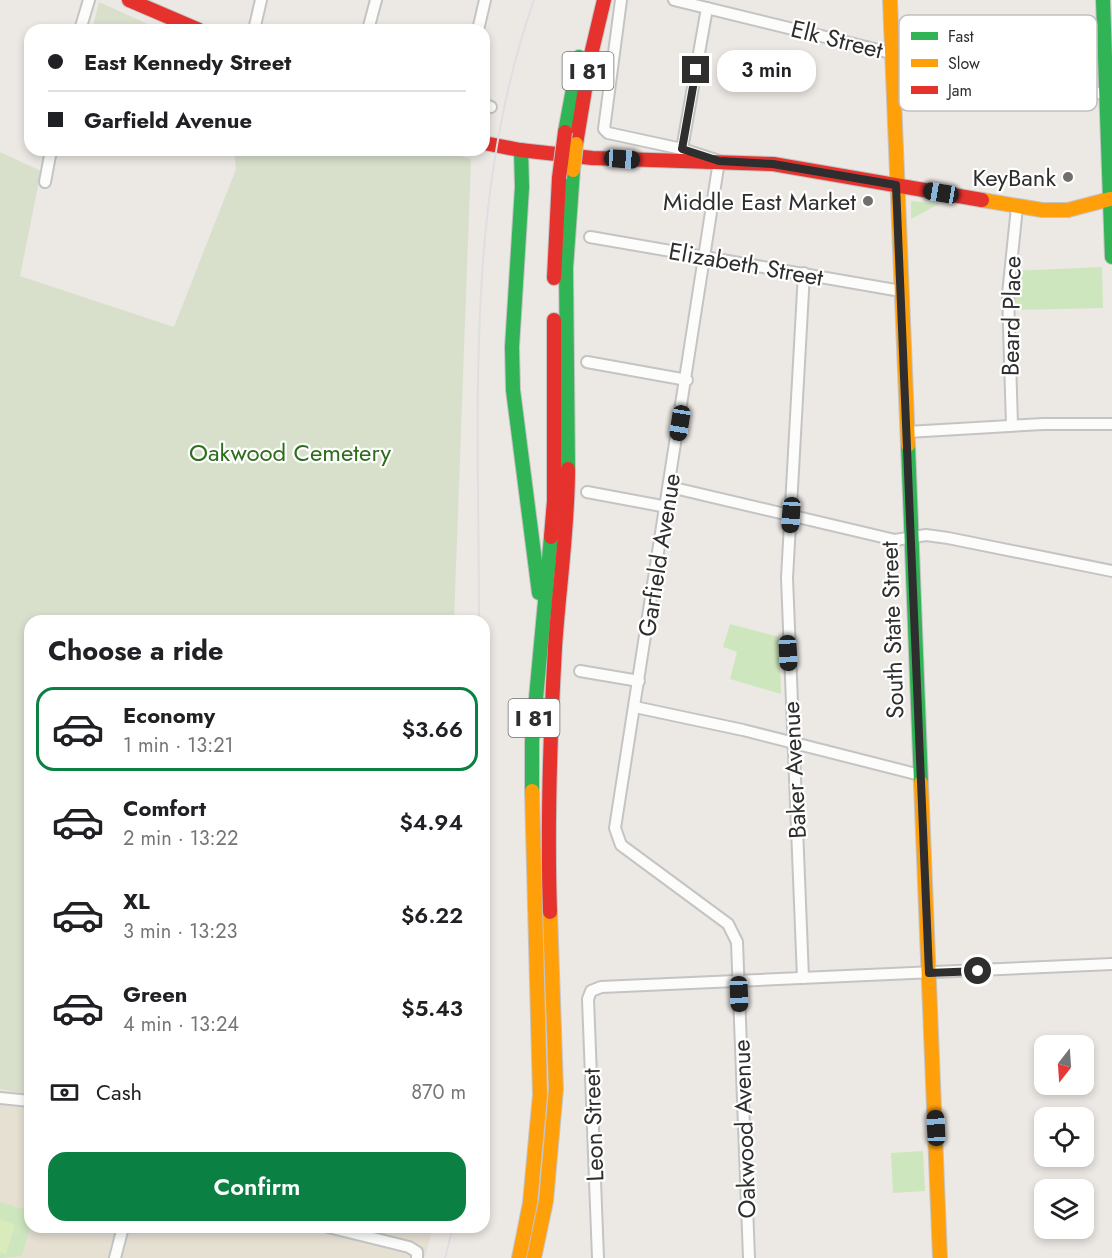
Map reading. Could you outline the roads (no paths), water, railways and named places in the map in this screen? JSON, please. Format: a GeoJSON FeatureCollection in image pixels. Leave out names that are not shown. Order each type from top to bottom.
{"type":"FeatureCollection","features":[{"type":"Feature","properties":{"kind":"main road"},"geometry":{"type":"LineString","coordinates":[[129,0],[185,24]]}},
{"type":"Feature","properties":{"kind":"main road","name":"I 81"},"geometry":{"type":"LineString","coordinates":[[519,1258],[530,1203],[540,1095],[532,865],[532,741],[554,501],[555,233],[559,177],[572,89],[593,0]]}},
{"type":"Feature","properties":{"kind":"main road","name":"I 81"},"geometry":{"type":"LineString","coordinates":[[534,1258],[546,1201],[556,1089],[547,792],[555,645],[568,510],[566,268],[576,144],[590,59],[604,0]]}},
{"type":"Feature","properties":{"kind":"main road","name":"South State Street"},"geometry":{"type":"LineString","coordinates":[[890,0],[940,1258]]}},
{"type":"Feature","properties":{"kind":"main road"},"geometry":{"type":"LineString","coordinates":[[1103,0],[1112,257]]}},
{"type":"Feature","properties":{"kind":"main road"},"geometry":{"type":"LineString","coordinates":[[490,144],[521,150],[654,162],[719,161],[773,164],[1017,207],[1068,210],[1111,198]]}},
{"type":"Feature","properties":{"kind":"main road"},"geometry":{"type":"LineString","coordinates":[[521,150],[522,187],[512,347],[513,390],[532,552],[544,615]]}},
{"type":"Feature","properties":{"kind":"street"},"geometry":{"type":"LineString","coordinates":[[82,24],[89,0]]}},
{"type":"Feature","properties":{"kind":"street"},"geometry":{"type":"LineString","coordinates":[[255,24],[261,0]]}},
{"type":"Feature","properties":{"kind":"street"},"geometry":{"type":"LineString","coordinates":[[370,24],[376,0]]}},
{"type":"Feature","properties":{"kind":"street"},"geometry":{"type":"LineString","coordinates":[[479,24],[485,0]]}},
{"type":"Feature","properties":{"kind":"street","name":"Elk Street"},"geometry":{"type":"LineString","coordinates":[[674,0],[899,54]]}},
{"type":"Feature","properties":{"kind":"street"},"geometry":{"type":"LineString","coordinates":[[621,2],[603,129],[608,133],[682,149],[719,161]]}},
{"type":"Feature","properties":{"kind":"street"},"geometry":{"type":"LineString","coordinates":[[682,149],[707,8]]}},
{"type":"Feature","properties":{"kind":"street","name":"Elk Street"},"geometry":{"type":"LineString","coordinates":[[1097,93],[1106,95]]}},
{"type":"Feature","properties":{"kind":"street"},"geometry":{"type":"LineString","coordinates":[[654,162],[657,144]]}},
{"type":"Feature","properties":{"kind":"street"},"geometry":{"type":"LineString","coordinates":[[45,182],[50,156]]}},
{"type":"Feature","properties":{"kind":"street","name":"Garfield Avenue"},"geometry":{"type":"LineString","coordinates":[[618,841],[615,828],[687,380],[719,161]]}},
{"type":"Feature","properties":{"kind":"street","name":"Beard Place"},"geometry":{"type":"LineString","coordinates":[[1012,425],[1008,294],[1017,207]]}},
{"type":"Feature","properties":{"kind":"street","name":"Elizabeth Street"},"geometry":{"type":"LineString","coordinates":[[590,237],[901,291]]}},
{"type":"Feature","properties":{"kind":"street","name":"Baker Avenue"},"geometry":{"type":"LineString","coordinates":[[803,978],[787,631],[804,273]]}},
{"type":"Feature","properties":{"kind":"street"},"geometry":{"type":"LineString","coordinates":[[586,362],[687,380]]}},
{"type":"Feature","properties":{"kind":"street"},"geometry":{"type":"LineString","coordinates":[[907,432],[1012,425],[1112,424]]}},
{"type":"Feature","properties":{"kind":"street"},"geometry":{"type":"LineString","coordinates":[[670,487],[895,540],[926,535],[948,538],[1112,571]]}},
{"type":"Feature","properties":{"kind":"street"},"geometry":{"type":"LineString","coordinates":[[587,492],[667,507]]}},
{"type":"Feature","properties":{"kind":"street"},"geometry":{"type":"LineString","coordinates":[[580,671],[639,681]]}},
{"type":"Feature","properties":{"kind":"street"},"geometry":{"type":"LineString","coordinates":[[635,707],[920,775]]}},
{"type":"Feature","properties":{"kind":"street","name":"Oakwood Avenue"},"geometry":{"type":"LineString","coordinates":[[618,841],[728,924],[737,942],[749,1258]]}},
{"type":"Feature","properties":{"kind":"street"},"geometry":{"type":"LineString","coordinates":[[739,981],[1112,964]]}},
{"type":"Feature","properties":{"kind":"street","name":"Leon Street"},"geometry":{"type":"LineString","coordinates":[[598,1258],[588,999],[590,993],[601,987],[739,981]]}},
{"type":"Feature","properties":{"kind":"street"},"geometry":{"type":"LineString","coordinates":[[0,1098],[24,1100]]}},
{"type":"Feature","properties":{"kind":"street"},"geometry":{"type":"LineString","coordinates":[[115,1258],[121,1233]]}},
{"type":"Feature","properties":{"kind":"street"},"geometry":{"type":"LineString","coordinates":[[354,1233],[385,1240],[417,1255]]}},
{"type":"Feature","properties":{"kind":"railway"},"geometry":{"type":"LineString","coordinates":[[479,615],[478,386],[480,307],[486,229],[496,151],[512,75],[534,0]]}},
{"type":"Feature","properties":{"kind":"railway"},"geometry":{"type":"LineString","coordinates":[[445,1258],[451,1233]]}},
{"type":"Feature","properties":{"kind":"place","name":"KeyBank"},"geometry":{"type":"Point","coordinates":[1068,177]}},
{"type":"Feature","properties":{"kind":"place","name":"Middle East Market"},"geometry":{"type":"Point","coordinates":[868,201]}},
{"type":"Feature","properties":{"kind":"park label","name":"Oakwood Cemetery"},"geometry":{"type":"Point","coordinates":[290,452]}}]}
